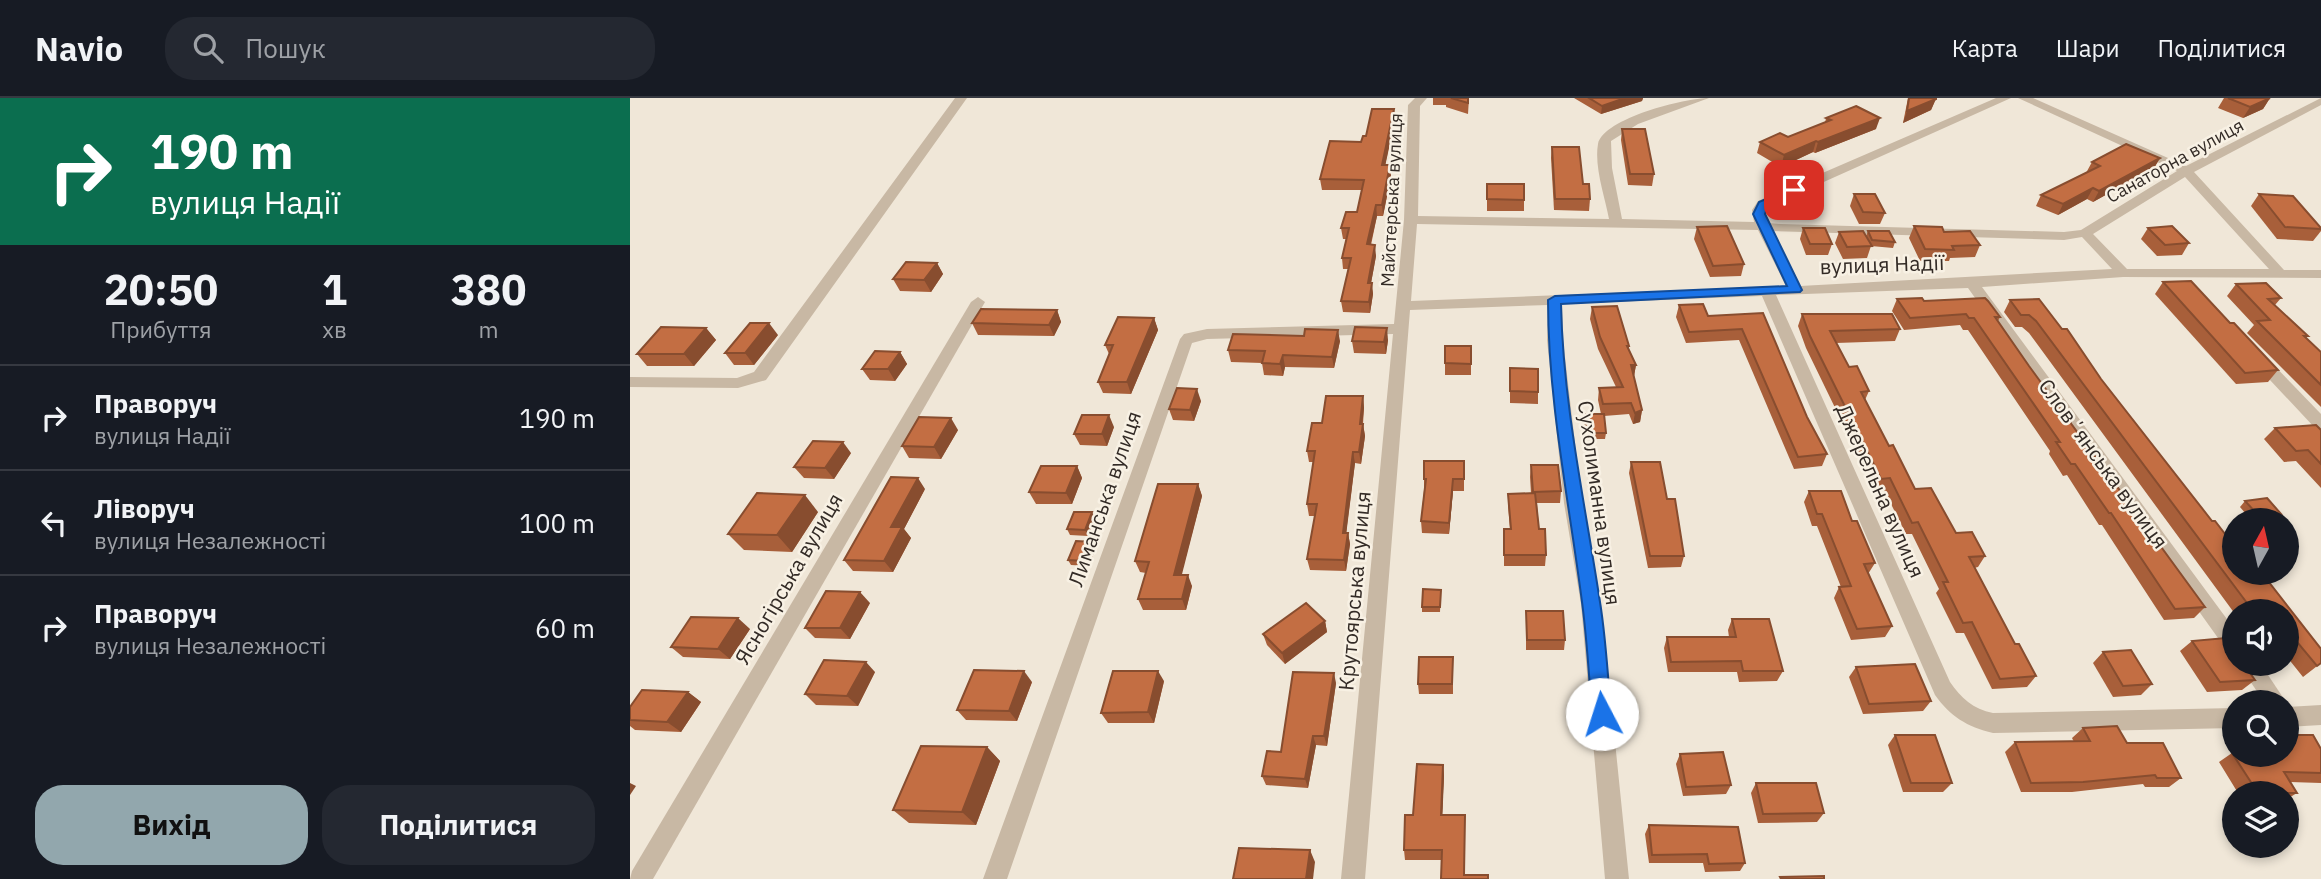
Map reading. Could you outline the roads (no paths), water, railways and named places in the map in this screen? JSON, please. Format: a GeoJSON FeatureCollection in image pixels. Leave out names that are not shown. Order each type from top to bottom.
{"type":"FeatureCollection","features":[{"type":"Feature","properties":{"kind":"street"},"geometry":{"type":"LineString","coordinates":[[630,382],[738,383],[760,376],[961,98]]}},
{"type":"Feature","properties":{"kind":"street","name":"Майстерська вулиця"},"geometry":{"type":"LineString","coordinates":[[1404,306],[1411,220],[1414,105],[1421,98]]}},
{"type":"Feature","properties":{"kind":"street"},"geometry":{"type":"LineString","coordinates":[[1661,98],[1677,107]]}},
{"type":"Feature","properties":{"kind":"street"},"geometry":{"type":"LineString","coordinates":[[1616,222],[1605,142],[1620,128],[1703,98]]}},
{"type":"Feature","properties":{"kind":"street"},"geometry":{"type":"LineString","coordinates":[[1795,290],[1762,226],[1759,210],[1770,201],[2006,98]]}},
{"type":"Feature","properties":{"kind":"street"},"geometry":{"type":"LineString","coordinates":[[2024,98],[2186,171],[2279,272]]}},
{"type":"Feature","properties":{"kind":"street","name":"Санаторна вулиця"},"geometry":{"type":"LineString","coordinates":[[2085,233],[2186,171],[2321,101]]}},
{"type":"Feature","properties":{"kind":"street","name":"вулиця Надії"},"geometry":{"type":"LineString","coordinates":[[1411,220],[1616,222],[2042,237],[2085,233]]}},
{"type":"Feature","properties":{"kind":"street"},"geometry":{"type":"LineString","coordinates":[[2085,233],[2123,273]]}},
{"type":"Feature","properties":{"kind":"street"},"geometry":{"type":"LineString","coordinates":[[2178,272],[2197,292]]}},
{"type":"Feature","properties":{"kind":"street","name":"вулиця Надії"},"geometry":{"type":"LineString","coordinates":[[1404,306],[1972,283],[2123,273],[2321,274]]}},
{"type":"Feature","properties":{"kind":"street","name":"Словʼянська вулиця"},"geometry":{"type":"LineString","coordinates":[[1972,283],[2222,628]]}},
{"type":"Feature","properties":{"kind":"street","name":"Джерельна вулиця"},"geometry":{"type":"LineString","coordinates":[[1767,292],[1942,688],[1955,706],[1973,719],[1993,723],[2222,719]]}},
{"type":"Feature","properties":{"kind":"street","name":"Сухолиманна вулиця"},"geometry":{"type":"LineString","coordinates":[[1555,300],[1555,340],[1573,503],[1591,604],[1617,879]]}},
{"type":"Feature","properties":{"kind":"street","name":"Ясногірська вулиця"},"geometry":{"type":"LineString","coordinates":[[640,879],[978,302]]}},
{"type":"Feature","properties":{"kind":"street","name":"Крутоярська вулиця"},"geometry":{"type":"LineString","coordinates":[[1353,879],[1404,306]]}},
{"type":"Feature","properties":{"kind":"street","name":"Лиманська вулиця"},"geometry":{"type":"LineString","coordinates":[[995,879],[1185,342],[1196,334],[1401,329]]}},
{"type":"Feature","properties":{"kind":"street"},"geometry":{"type":"LineString","coordinates":[[2245,343],[2321,424]]}},
{"type":"Feature","properties":{"kind":"street"},"geometry":{"type":"LineString","coordinates":[[2299,716],[2321,715]]}}]}
